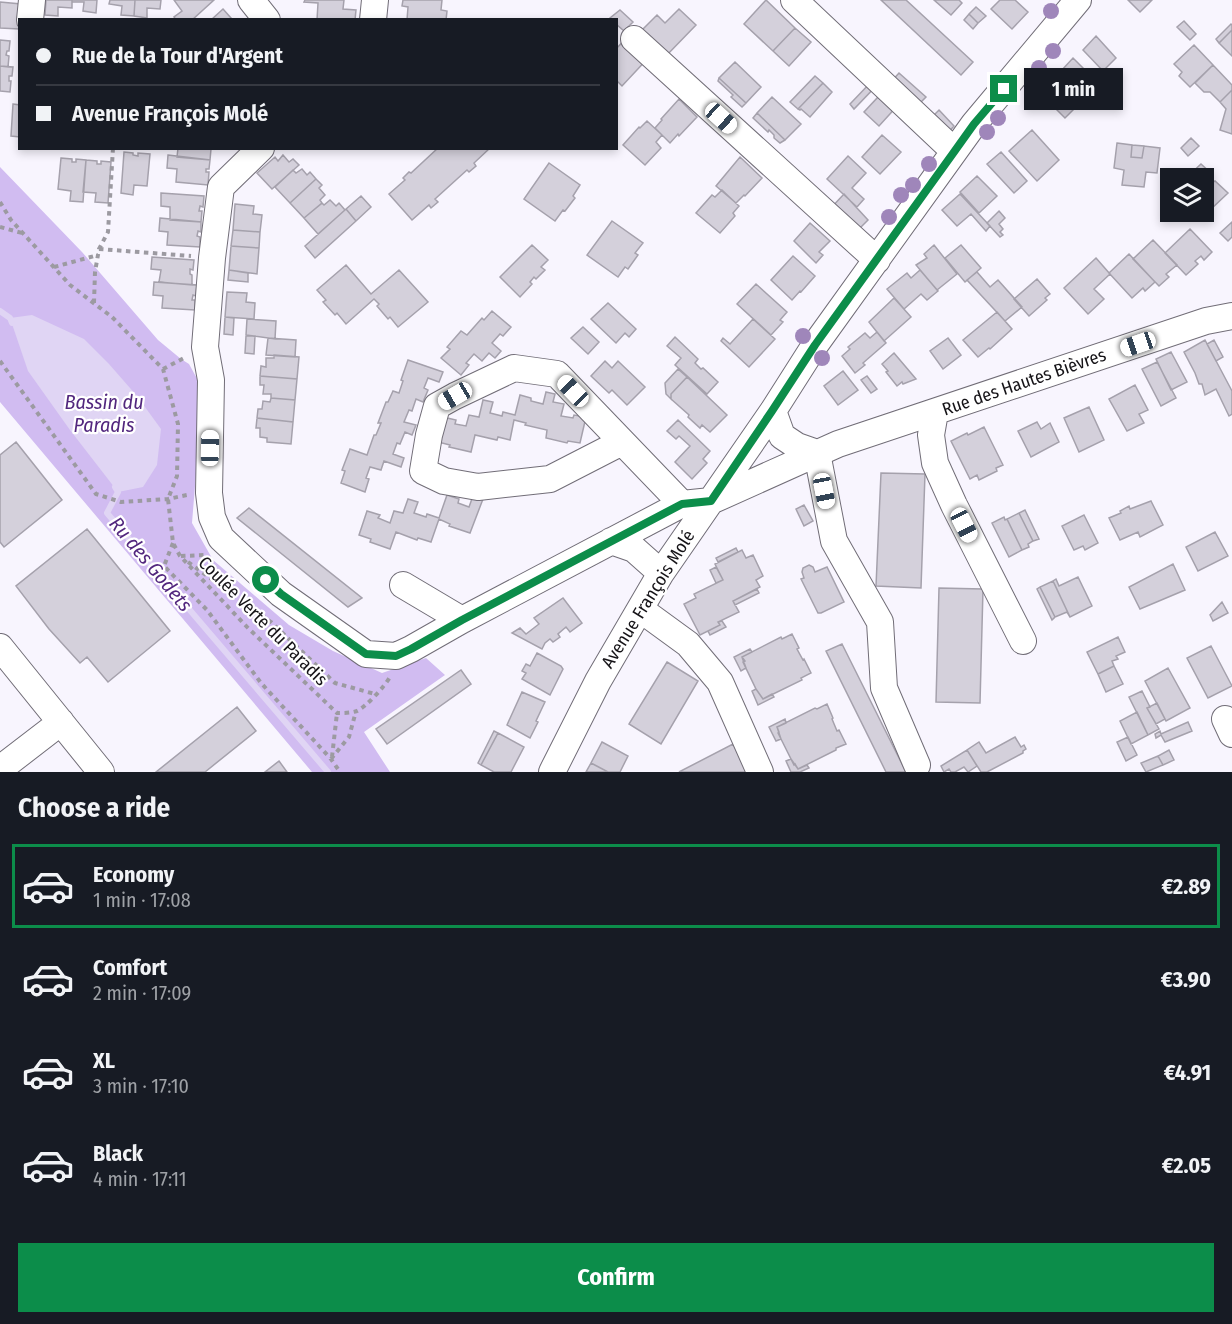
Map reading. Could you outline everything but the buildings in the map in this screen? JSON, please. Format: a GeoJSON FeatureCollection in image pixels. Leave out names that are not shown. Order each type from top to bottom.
{"type":"FeatureCollection","features":[{"type":"Feature","properties":{"kind":"street"},"geometry":{"type":"LineString","coordinates":[[30,18],[32,0]]}},
{"type":"Feature","properties":{"kind":"street"},"geometry":{"type":"LineString","coordinates":[[251,0],[265,18]]}},
{"type":"Feature","properties":{"kind":"street"},"geometry":{"type":"LineString","coordinates":[[373,18],[375,0]]}},
{"type":"Feature","properties":{"kind":"street"},"geometry":{"type":"LineString","coordinates":[[794,0],[954,152]]}},
{"type":"Feature","properties":{"kind":"street","name":"Avenue François Molé"},"geometry":{"type":"LineString","coordinates":[[552,772],[598,681],[661,573],[815,345],[974,124],[1078,0]]}},
{"type":"Feature","properties":{"kind":"street"},"geometry":{"type":"LineString","coordinates":[[634,39],[877,260]]}},
{"type":"Feature","properties":{"kind":"street"},"geometry":{"type":"LineString","coordinates":[[259,150],[220,187],[205,347],[211,380],[208,492],[212,517],[221,538],[281,594],[366,654],[396,656],[682,504],[711,501]]}},
{"type":"Feature","properties":{"kind":"street","name":"Rue des Hautes Bièvres"},"geometry":{"type":"LineString","coordinates":[[711,501],[838,444],[1206,321],[1232,316]]}},
{"type":"Feature","properties":{"kind":"street"},"geometry":{"type":"LineString","coordinates":[[622,442],[550,478],[478,487],[444,481],[423,471],[437,406],[514,368],[557,374],[682,504]]}},
{"type":"Feature","properties":{"kind":"street"},"geometry":{"type":"LineString","coordinates":[[772,411],[782,436],[797,446],[817,453],[834,541],[880,622],[884,688],[918,765]]}},
{"type":"Feature","properties":{"kind":"street"},"geometry":{"type":"LineString","coordinates":[[935,412],[931,435],[935,463],[1023,640]]}},
{"type":"Feature","properties":{"kind":"street"},"geometry":{"type":"LineString","coordinates":[[611,541],[634,549],[661,573]]}},
{"type":"Feature","properties":{"kind":"street"},"geometry":{"type":"LineString","coordinates":[[403,585],[462,620]]}},
{"type":"Feature","properties":{"kind":"street"},"geometry":{"type":"LineString","coordinates":[[640,609],[688,644],[720,682],[760,772]]}},
{"type":"Feature","properties":{"kind":"street"},"geometry":{"type":"LineString","coordinates":[[0,647],[101,772]]}},
{"type":"Feature","properties":{"kind":"street"},"geometry":{"type":"LineString","coordinates":[[0,769],[61,722]]}},
{"type":"Feature","properties":{"kind":"path"},"geometry":{"type":"LineString","coordinates":[[94,303],[95,272],[99,249],[108,232],[113,150]]}},
{"type":"Feature","properties":{"kind":"path","name":"Coulée Verte du Paradis"},"geometry":{"type":"LineString","coordinates":[[0,202],[11,219],[70,285],[112,317],[163,369],[178,424],[177,476],[168,500],[172,543],[180,556],[248,628],[337,714]]}},
{"type":"Feature","properties":{"kind":"path"},"geometry":{"type":"LineString","coordinates":[[0,227],[23,233]]}},
{"type":"Feature","properties":{"kind":"path"},"geometry":{"type":"LineString","coordinates":[[99,249],[212,258]]}},
{"type":"Feature","properties":{"kind":"path"},"geometry":{"type":"LineString","coordinates":[[54,267],[98,255]]}},
{"type":"Feature","properties":{"kind":"path"},"geometry":{"type":"LineString","coordinates":[[0,362],[96,494],[121,502],[168,500]]}},
{"type":"Feature","properties":{"kind":"path"},"geometry":{"type":"LineString","coordinates":[[172,543],[164,566],[207,610],[261,683],[332,759],[340,772]]}},
{"type":"Feature","properties":{"kind":"path"},"geometry":{"type":"LineString","coordinates":[[180,556],[271,622],[335,683],[375,695]]}},
{"type":"Feature","properties":{"kind":"path"},"geometry":{"type":"LineString","coordinates":[[332,759],[337,714],[356,711],[365,705],[387,683],[394,669],[396,656]]}},
{"type":"Feature","properties":{"kind":"path"},"geometry":{"type":"LineString","coordinates":[[332,759],[349,737],[356,711]]}},
{"type":"Feature","properties":{"kind":"shaded area"},"geometry":{"type":"Polygon","coordinates":[[[0,167],[82,252],[158,340],[189,364],[200,384],[192,523],[213,560],[289,625],[333,651],[382,673],[426,658],[445,675],[364,732],[390,772],[312,772],[0,402],[0,167]]]}},
{"type":"Feature","properties":{"kind":"water","name":"Bassin du Paradis"},"geometry":{"type":"Polygon","coordinates":[[[32,315],[84,339],[137,396],[161,429],[157,465],[143,487],[118,492],[28,371],[10,318],[32,315]]]}},
{"type":"Feature","properties":{"kind":"waterway","name":"Ru des Godets"},"geometry":{"type":"LineString","coordinates":[[0,311],[10,318],[12,323]]}},
{"type":"Feature","properties":{"kind":"waterway","name":"Ru des Godets"},"geometry":{"type":"LineString","coordinates":[[115,487],[118,492],[107,513],[328,772]]}},
{"type":"Feature","properties":{"kind":"route"},"geometry":{"type":"LineString","coordinates":[[266,580],[281,594],[366,654],[396,656],[682,504],[711,501],[815,345],[974,124],[1004,89]]}}]}
